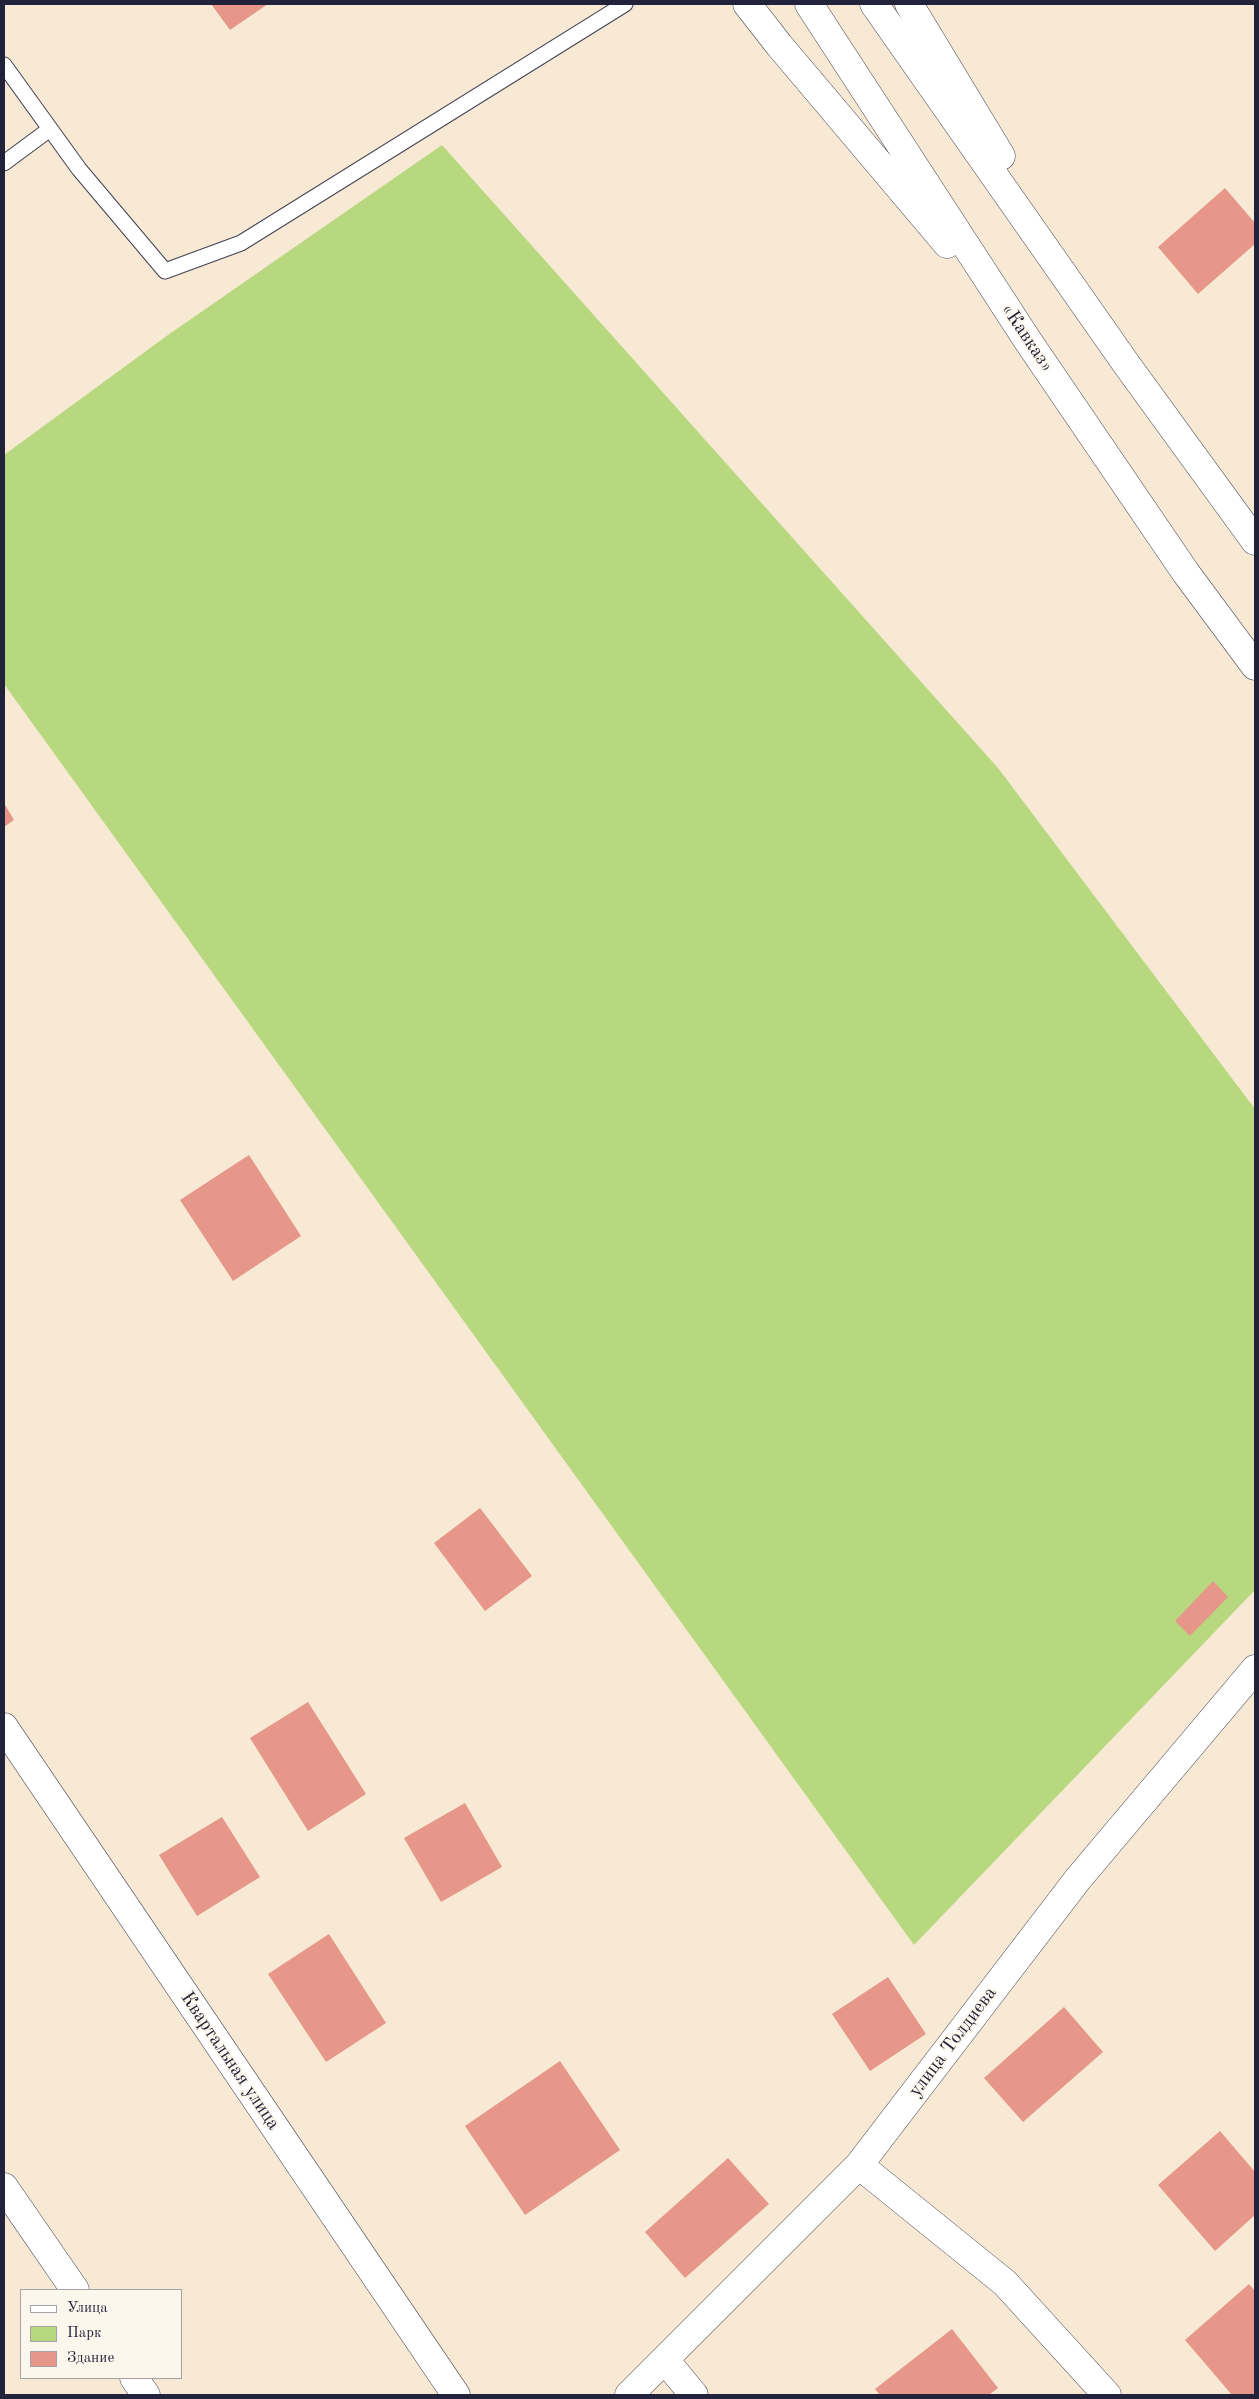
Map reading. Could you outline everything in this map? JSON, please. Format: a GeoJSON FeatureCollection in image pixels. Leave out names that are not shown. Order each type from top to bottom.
{"type":"FeatureCollection","features":[{"type":"Feature","properties":{"kind":"main road"},"geometry":{"type":"LineString","coordinates":[[747,4],[779,45],[1028,341]]}},
{"type":"Feature","properties":{"kind":"main road","name":"«Кавказ»"},"geometry":{"type":"LineString","coordinates":[[809,4],[1028,341],[1186,573],[1255,666]]}},
{"type":"Feature","properties":{"kind":"main road"},"geometry":{"type":"LineString","coordinates":[[874,4],[1127,365],[1255,540]]}},
{"type":"Feature","properties":{"kind":"main road"},"geometry":{"type":"LineString","coordinates":[[909,4],[1127,365]]}},
{"type":"Feature","properties":{"kind":"main road","name":"улица Толдиева"},"geometry":{"type":"LineString","coordinates":[[629,2395],[859,2165],[1078,1879],[1255,1669]]}},
{"type":"Feature","properties":{"kind":"main road","name":"Квартальная улица"},"geometry":{"type":"LineString","coordinates":[[4,1727],[456,2395]]}},
{"type":"Feature","properties":{"kind":"main road"},"geometry":{"type":"LineString","coordinates":[[859,2165],[1005,2283],[1107,2395]]}},
{"type":"Feature","properties":{"kind":"main road"},"geometry":{"type":"LineString","coordinates":[[4,2187],[74,2289]]}},
{"type":"Feature","properties":{"kind":"main road"},"geometry":{"type":"LineString","coordinates":[[665,2360],[694,2395]]}},
{"type":"Feature","properties":{"kind":"main road"},"geometry":{"type":"LineString","coordinates":[[135,2379],[146,2395]]}},
{"type":"Feature","properties":{"kind":"lane"},"geometry":{"type":"LineString","coordinates":[[4,65],[79,169],[165,271],[241,242],[625,4]]}},
{"type":"Feature","properties":{"kind":"lane"},"geometry":{"type":"LineString","coordinates":[[4,163],[50,128]]}},
{"type":"Feature","properties":{"kind":"green space"},"geometry":{"type":"Polygon","coordinates":[[[442,145],[998,768],[1255,1109],[1255,1590],[914,1945],[4,684],[4,455],[168,335],[442,145]]]}},
{"type":"Feature","properties":{"kind":"building"},"geometry":{"type":"Polygon","coordinates":[[[211,4],[268,4],[230,30],[211,4]]]}},
{"type":"Feature","properties":{"kind":"building"},"geometry":{"type":"Polygon","coordinates":[[[1225,188],[1255,223],[1255,244],[1198,294],[1158,247],[1225,188]]]}},
{"type":"Feature","properties":{"kind":"building"},"geometry":{"type":"Polygon","coordinates":[[[4,803],[14,820],[4,827],[4,803]]]}},
{"type":"Feature","properties":{"kind":"building"},"geometry":{"type":"Polygon","coordinates":[[[249,1155],[301,1236],[233,1281],[180,1200],[249,1155]]]}},
{"type":"Feature","properties":{"kind":"building"},"geometry":{"type":"Polygon","coordinates":[[[480,1508],[532,1576],[485,1611],[434,1543],[480,1508]]]}},
{"type":"Feature","properties":{"kind":"building"},"geometry":{"type":"Polygon","coordinates":[[[1213,1581],[1228,1597],[1190,1636],[1175,1621],[1213,1581]]]}},
{"type":"Feature","properties":{"kind":"building"},"geometry":{"type":"Polygon","coordinates":[[[308,1702],[366,1794],[308,1831],[250,1738],[308,1702]]]}},
{"type":"Feature","properties":{"kind":"building"},"geometry":{"type":"Polygon","coordinates":[[[465,1803],[502,1867],[441,1902],[404,1838],[465,1803]]]}},
{"type":"Feature","properties":{"kind":"building"},"geometry":{"type":"Polygon","coordinates":[[[222,1817],[260,1877],[197,1916],[159,1855],[222,1817]]]}},
{"type":"Feature","properties":{"kind":"building"},"geometry":{"type":"Polygon","coordinates":[[[329,1934],[386,2023],[326,2062],[268,1974],[329,1934]]]}},
{"type":"Feature","properties":{"kind":"building"},"geometry":{"type":"Polygon","coordinates":[[[888,1977],[926,2034],[870,2071],[832,2014],[888,1977]]]}},
{"type":"Feature","properties":{"kind":"building"},"geometry":{"type":"Polygon","coordinates":[[[1064,2007],[1103,2052],[1023,2122],[984,2078],[1064,2007]]]}},
{"type":"Feature","properties":{"kind":"building"},"geometry":{"type":"Polygon","coordinates":[[[560,2061],[620,2150],[525,2215],[465,2126],[560,2061]]]}},
{"type":"Feature","properties":{"kind":"building"},"geometry":{"type":"Polygon","coordinates":[[[1220,2131],[1255,2172],[1255,2215],[1215,2251],[1158,2185],[1220,2131]]]}},
{"type":"Feature","properties":{"kind":"building"},"geometry":{"type":"Polygon","coordinates":[[[728,2158],[769,2204],[685,2278],[645,2232],[728,2158]]]}},
{"type":"Feature","properties":{"kind":"building"},"geometry":{"type":"Polygon","coordinates":[[[1249,2284],[1255,2291],[1255,2395],[1232,2395],[1185,2340],[1249,2284]]]}},
{"type":"Feature","properties":{"kind":"building"},"geometry":{"type":"Polygon","coordinates":[[[952,2329],[998,2388],[989,2395],[880,2395],[875,2389],[952,2329]]]}}]}
